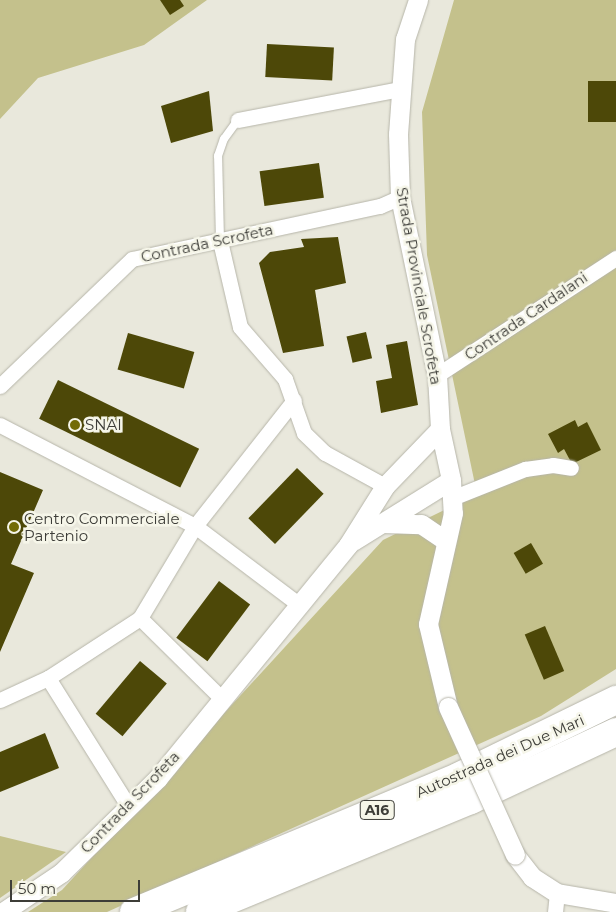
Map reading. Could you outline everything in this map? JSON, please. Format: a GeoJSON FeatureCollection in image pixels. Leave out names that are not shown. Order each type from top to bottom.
{"type":"FeatureCollection","features":[{"type":"Feature","properties":{"kind":"highway","name":"Autostrada dei Due Mari"},"geometry":{"type":"LineString","coordinates":[[134,912],[460,776],[616,700]]}},
{"type":"Feature","properties":{"kind":"highway","name":"Autostrada dei Due Mari"},"geometry":{"type":"LineString","coordinates":[[200,912],[471,800],[616,732]]}},
{"type":"Feature","properties":{"kind":"street","name":"Strada Provinciale Scrofeta"},"geometry":{"type":"LineString","coordinates":[[418,0],[405,40],[398,134],[400,197],[437,375],[440,429],[452,489],[446,542],[428,624],[448,707],[516,855],[532,877],[556,903],[616,903]]}},
{"type":"Feature","properties":{"kind":"street"},"geometry":{"type":"LineString","coordinates":[[238,120],[401,89]]}},
{"type":"Feature","properties":{"kind":"street","name":"Contrada Scrofeta"},"geometry":{"type":"LineString","coordinates":[[0,386],[132,259],[380,206],[400,197]]}},
{"type":"Feature","properties":{"kind":"street"},"geometry":{"type":"LineString","coordinates":[[220,240],[240,327],[274,362],[294,400],[304,433],[313,445],[385,486]]}},
{"type":"Feature","properties":{"kind":"street","name":"Contrada Cardalani"},"geometry":{"type":"LineString","coordinates":[[437,375],[616,258]]}},
{"type":"Feature","properties":{"kind":"street"},"geometry":{"type":"LineString","coordinates":[[0,700],[48,678],[140,618],[195,526],[294,400]]}},
{"type":"Feature","properties":{"kind":"street"},"geometry":{"type":"LineString","coordinates":[[0,425],[195,526],[298,604]]}},
{"type":"Feature","properties":{"kind":"street"},"geometry":{"type":"LineString","coordinates":[[348,545],[385,486],[440,429]]}},
{"type":"Feature","properties":{"kind":"street"},"geometry":{"type":"LineString","coordinates":[[348,545],[383,523],[452,489],[525,469],[553,465],[570,468]]}},
{"type":"Feature","properties":{"kind":"street"},"geometry":{"type":"LineString","coordinates":[[383,523],[421,524],[446,542]]}},
{"type":"Feature","properties":{"kind":"street","name":"Contrada Scrofeta"},"geometry":{"type":"LineString","coordinates":[[3,912],[61,873],[158,778],[348,545]]}},
{"type":"Feature","properties":{"kind":"street"},"geometry":{"type":"LineString","coordinates":[[140,618],[222,699]]}},
{"type":"Feature","properties":{"kind":"street"},"geometry":{"type":"LineString","coordinates":[[48,678],[129,807]]}},
{"type":"Feature","properties":{"kind":"lane"},"geometry":{"type":"LineString","coordinates":[[220,240],[218,156],[224,139],[238,120]]}},
{"type":"Feature","properties":{"kind":"shaded area"},"geometry":{"type":"Polygon","coordinates":[[[0,0],[207,0],[144,45],[38,78],[0,119],[0,0]]]}},
{"type":"Feature","properties":{"kind":"shaded area"},"geometry":{"type":"Polygon","coordinates":[[[454,0],[616,0],[616,669],[541,716],[107,912],[28,912],[62,890],[383,540],[477,494],[427,255],[422,112],[454,0]]]}},
{"type":"Feature","properties":{"kind":"shaded area"},"geometry":{"type":"Polygon","coordinates":[[[0,836],[66,852],[0,898],[0,836]]]}},
{"type":"Feature","properties":{"kind":"building"},"geometry":{"type":"Polygon","coordinates":[[[160,0],[180,0],[184,6],[170,15],[160,0]]]}},
{"type":"Feature","properties":{"kind":"building"},"geometry":{"type":"Polygon","coordinates":[[[267,44],[334,48],[332,80],[265,77],[267,44]]]}},
{"type":"Feature","properties":{"kind":"building"},"geometry":{"type":"Polygon","coordinates":[[[588,81],[616,81],[616,122],[588,122],[588,81]]]}},
{"type":"Feature","properties":{"kind":"building"},"geometry":{"type":"Polygon","coordinates":[[[209,91],[213,131],[171,143],[161,106],[209,91]]]}},
{"type":"Feature","properties":{"kind":"building"},"geometry":{"type":"Polygon","coordinates":[[[319,163],[324,198],[264,206],[260,171],[319,163]]]}},
{"type":"Feature","properties":{"kind":"building"},"geometry":{"type":"Polygon","coordinates":[[[338,237],[346,283],[315,290],[324,346],[283,353],[259,263],[270,252],[304,247],[301,239],[338,237]]]}},
{"type":"Feature","properties":{"kind":"building"},"geometry":{"type":"Polygon","coordinates":[[[366,332],[372,358],[353,363],[347,336],[366,332]]]}},
{"type":"Feature","properties":{"kind":"building"},"geometry":{"type":"Polygon","coordinates":[[[128,333],[194,352],[184,389],[118,370],[128,333]]]}},
{"type":"Feature","properties":{"kind":"building"},"geometry":{"type":"Polygon","coordinates":[[[407,341],[418,405],[381,413],[376,381],[392,378],[386,345],[407,341]]]}},
{"type":"Feature","properties":{"kind":"building"},"geometry":{"type":"Polygon","coordinates":[[[58,380],[199,449],[180,487],[39,419],[58,380]]]}},
{"type":"Feature","properties":{"kind":"building"},"geometry":{"type":"Polygon","coordinates":[[[575,420],[578,427],[587,422],[601,450],[572,464],[564,449],[558,453],[548,434],[575,420]]]}},
{"type":"Feature","properties":{"kind":"building"},"geometry":{"type":"Polygon","coordinates":[[[297,468],[324,494],[275,544],[248,518],[297,468]]]}},
{"type":"Feature","properties":{"kind":"building","name":"Centro Commerciale Partenio"},"geometry":{"type":"Polygon","coordinates":[[[0,472],[43,490],[11,564],[34,573],[0,652],[0,472]]]}},
{"type":"Feature","properties":{"kind":"building"},"geometry":{"type":"Polygon","coordinates":[[[531,543],[543,564],[526,574],[514,553],[531,543]]]}},
{"type":"Feature","properties":{"kind":"building"},"geometry":{"type":"Polygon","coordinates":[[[219,581],[250,604],[207,661],[176,638],[219,581]]]}},
{"type":"Feature","properties":{"kind":"building"},"geometry":{"type":"Polygon","coordinates":[[[545,626],[564,671],[544,680],[525,635],[545,626]]]}},
{"type":"Feature","properties":{"kind":"building"},"geometry":{"type":"Polygon","coordinates":[[[140,661],[167,683],[122,736],[96,714],[140,661]]]}},
{"type":"Feature","properties":{"kind":"building"},"geometry":{"type":"Polygon","coordinates":[[[45,733],[59,768],[0,792],[0,752],[45,733]]]}},
{"type":"Feature","properties":{"kind":"place","name":"SNAI"},"geometry":{"type":"Point","coordinates":[75,425]}},
{"type":"Feature","properties":{"kind":"place","name":"Centro Commerciale Partenio"},"geometry":{"type":"Point","coordinates":[14,527]}}]}
